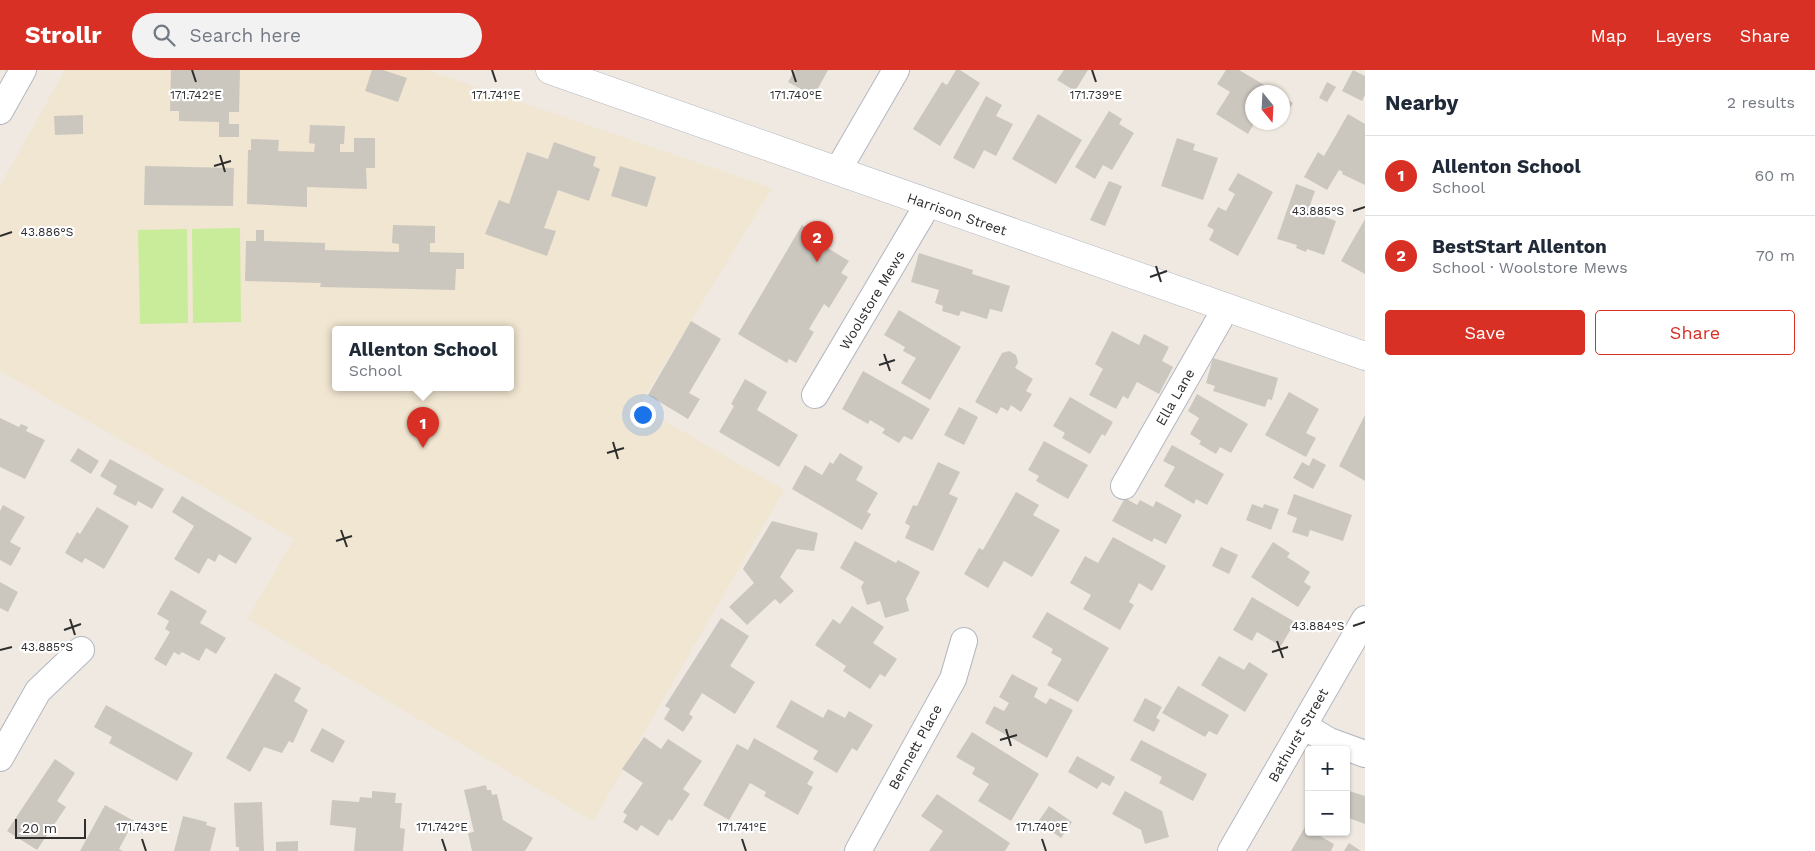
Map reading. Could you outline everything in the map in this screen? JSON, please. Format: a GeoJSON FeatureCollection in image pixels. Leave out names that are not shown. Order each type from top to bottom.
{"type":"FeatureCollection","features":[{"type":"Feature","properties":{"kind":"street"},"geometry":{"type":"LineString","coordinates":[[0,111],[23,70]]}},
{"type":"Feature","properties":{"kind":"street","name":"Harrison Street"},"geometry":{"type":"LineString","coordinates":[[550,70],[1365,356]]}},
{"type":"Feature","properties":{"kind":"street"},"geometry":{"type":"LineString","coordinates":[[838,170],[896,70]]}},
{"type":"Feature","properties":{"kind":"street","name":"Woolstore Mews"},"geometry":{"type":"LineString","coordinates":[[815,395],[928,204]]}},
{"type":"Feature","properties":{"kind":"street","name":"Ella Lane"},"geometry":{"type":"LineString","coordinates":[[1124,486],[1226,308]]}},
{"type":"Feature","properties":{"kind":"street","name":"Bathurst Street"},"geometry":{"type":"LineString","coordinates":[[1231,851],[1365,619]]}},
{"type":"Feature","properties":{"kind":"street","name":"Bennett Place"},"geometry":{"type":"LineString","coordinates":[[858,851],[953,679],[964,641]]}},
{"type":"Feature","properties":{"kind":"street"},"geometry":{"type":"LineString","coordinates":[[0,758],[38,691],[81,650]]}},
{"type":"Feature","properties":{"kind":"street"},"geometry":{"type":"LineString","coordinates":[[1304,726],[1329,741],[1365,754]]}},
{"type":"Feature","properties":{"kind":"shaded area"},"geometry":{"type":"Polygon","coordinates":[[[65,70],[427,70],[772,188],[639,406],[784,490],[593,821],[247,619],[294,539],[0,371],[0,186],[65,70]]]}},
{"type":"Feature","properties":{"kind":"green space"},"geometry":{"type":"Polygon","coordinates":[[[240,228],[241,322],[193,323],[192,229],[240,228]]]}},
{"type":"Feature","properties":{"kind":"green space"},"geometry":{"type":"Polygon","coordinates":[[[187,229],[188,323],[140,324],[138,230],[187,229]]]}},
{"type":"Feature","properties":{"kind":"building"},"geometry":{"type":"Polygon","coordinates":[[[171,70],[240,70],[239,112],[229,112],[229,124],[239,124],[239,137],[219,137],[219,122],[179,121],[179,111],[170,111],[171,70]]]}},
{"type":"Feature","properties":{"kind":"building"},"geometry":{"type":"Polygon","coordinates":[[[372,70],[383,70],[407,78],[398,102],[365,91],[372,70]]]}},
{"type":"Feature","properties":{"kind":"building"},"geometry":{"type":"Polygon","coordinates":[[[795,70],[828,70],[816,92],[812,90],[810,94],[788,82],[795,70]]]}},
{"type":"Feature","properties":{"kind":"building"},"geometry":{"type":"Polygon","coordinates":[[[956,70],[960,70],[980,83],[940,146],[913,129],[942,82],[947,85],[956,70]]]}},
{"type":"Feature","properties":{"kind":"building"},"geometry":{"type":"Polygon","coordinates":[[[1064,70],[1088,70],[1075,91],[1057,80],[1064,70]]]}},
{"type":"Feature","properties":{"kind":"building"},"geometry":{"type":"Polygon","coordinates":[[[1226,70],[1239,70],[1264,85],[1245,85],[1245,130],[1250,130],[1248,134],[1216,114],[1230,92],[1217,84],[1226,70]]]}},
{"type":"Feature","properties":{"kind":"building"},"geometry":{"type":"Polygon","coordinates":[[[1353,70],[1365,76],[1365,95],[1362,101],[1342,91],[1353,70]]]}},
{"type":"Feature","properties":{"kind":"building"},"geometry":{"type":"Polygon","coordinates":[[[1327,82],[1336,87],[1327,102],[1319,98],[1327,82]]]}},
{"type":"Feature","properties":{"kind":"building"},"geometry":{"type":"Polygon","coordinates":[[[986,96],[1002,105],[996,116],[1013,124],[996,156],[984,150],[974,169],[953,158],[986,96]]]}},
{"type":"Feature","properties":{"kind":"building"},"geometry":{"type":"Polygon","coordinates":[[[1109,111],[1122,119],[1119,124],[1134,133],[1112,170],[1103,165],[1095,179],[1075,167],[1109,111]]]}},
{"type":"Feature","properties":{"kind":"building"},"geometry":{"type":"Polygon","coordinates":[[[1038,114],[1082,140],[1056,184],[1012,159],[1038,114]]]}},
{"type":"Feature","properties":{"kind":"building"},"geometry":{"type":"Polygon","coordinates":[[[1348,114],[1365,124],[1365,185],[1342,174],[1343,172],[1339,170],[1327,190],[1304,177],[1318,152],[1324,156],[1348,114]]]}},
{"type":"Feature","properties":{"kind":"building"},"geometry":{"type":"Polygon","coordinates":[[[83,115],[83,134],[55,135],[54,116],[83,115]]]}},
{"type":"Feature","properties":{"kind":"building"},"geometry":{"type":"Polygon","coordinates":[[[310,125],[345,126],[344,144],[340,144],[340,152],[354,152],[354,138],[375,138],[375,168],[366,168],[367,189],[307,187],[307,207],[247,204],[248,150],[251,150],[251,139],[279,140],[278,151],[314,152],[315,144],[309,143],[310,125]]]}},
{"type":"Feature","properties":{"kind":"building"},"geometry":{"type":"Polygon","coordinates":[[[1177,138],[1195,144],[1193,150],[1218,158],[1203,200],[1161,186],[1177,138]]]}},
{"type":"Feature","properties":{"kind":"building"},"geometry":{"type":"Polygon","coordinates":[[[554,142],[596,157],[593,166],[600,169],[589,201],[558,190],[544,228],[556,231],[547,256],[485,234],[499,200],[509,204],[527,152],[548,159],[554,142]]]}},
{"type":"Feature","properties":{"kind":"building"},"geometry":{"type":"Polygon","coordinates":[[[145,166],[234,168],[233,206],[144,205],[145,166]]]}},
{"type":"Feature","properties":{"kind":"building"},"geometry":{"type":"Polygon","coordinates":[[[620,166],[656,177],[647,207],[611,196],[620,166]]]}},
{"type":"Feature","properties":{"kind":"building"},"geometry":{"type":"Polygon","coordinates":[[[1238,173],[1273,192],[1238,256],[1209,240],[1214,230],[1207,226],[1218,207],[1226,211],[1235,194],[1228,190],[1238,173]]]}},
{"type":"Feature","properties":{"kind":"building"},"geometry":{"type":"Polygon","coordinates":[[[1109,181],[1122,186],[1105,226],[1090,220],[1109,181]]]}},
{"type":"Feature","properties":{"kind":"building"},"geometry":{"type":"Polygon","coordinates":[[[1296,184],[1315,191],[1308,211],[1336,221],[1324,255],[1307,249],[1306,252],[1296,248],[1297,245],[1277,239],[1296,184]]]}},
{"type":"Feature","properties":{"kind":"building"},"geometry":{"type":"Polygon","coordinates":[[[1365,219],[1365,274],[1341,261],[1365,219]]]}},
{"type":"Feature","properties":{"kind":"building"},"geometry":{"type":"Polygon","coordinates":[[[393,225],[435,226],[435,243],[430,243],[430,252],[464,253],[464,269],[456,269],[455,290],[320,287],[321,283],[245,281],[246,241],[256,241],[256,230],[264,230],[264,241],[325,243],[325,250],[399,252],[399,244],[392,243],[393,225]]]}},
{"type":"Feature","properties":{"kind":"building"},"geometry":{"type":"Polygon","coordinates":[[[802,225],[819,235],[816,241],[849,261],[841,273],[848,277],[829,308],[824,304],[809,329],[814,332],[796,363],[789,359],[787,363],[738,334],[802,225]]]}},
{"type":"Feature","properties":{"kind":"building"},"geometry":{"type":"Polygon","coordinates":[[[919,253],[973,270],[972,274],[1010,286],[1002,312],[990,309],[987,319],[961,311],[959,316],[942,311],[943,306],[935,303],[939,290],[911,282],[919,253]]]}},
{"type":"Feature","properties":{"kind":"building"},"geometry":{"type":"Polygon","coordinates":[[[899,310],[961,347],[930,400],[901,383],[916,358],[903,351],[905,347],[884,335],[899,310]]]}},
{"type":"Feature","properties":{"kind":"building"},"geometry":{"type":"Polygon","coordinates":[[[691,321],[721,339],[689,393],[700,399],[688,419],[648,395],[691,321]]]}},
{"type":"Feature","properties":{"kind":"building"},"geometry":{"type":"Polygon","coordinates":[[[1112,331],[1139,345],[1144,334],[1169,347],[1162,361],[1173,367],[1159,394],[1137,382],[1128,399],[1123,396],[1116,409],[1089,395],[1103,369],[1095,364],[1112,331]]]}},
{"type":"Feature","properties":{"kind":"building"},"geometry":{"type":"Polygon","coordinates":[[[1009,351],[1016,355],[1018,362],[1015,368],[1033,379],[1026,391],[1032,394],[1021,412],[1011,405],[1008,411],[1001,407],[997,414],[975,402],[1002,353],[1009,351]]]}},
{"type":"Feature","properties":{"kind":"building"},"geometry":{"type":"Polygon","coordinates":[[[1213,358],[1278,378],[1272,400],[1268,399],[1265,407],[1213,391],[1215,386],[1206,383],[1213,358]]]}},
{"type":"Feature","properties":{"kind":"building"},"geometry":{"type":"Polygon","coordinates":[[[863,371],[930,409],[912,440],[904,436],[899,443],[882,433],[885,429],[870,420],[868,424],[842,409],[863,371]]]}},
{"type":"Feature","properties":{"kind":"building"},"geometry":{"type":"Polygon","coordinates":[[[745,379],[767,392],[757,410],[798,435],[779,467],[719,432],[734,406],[731,404],[745,379]]]}},
{"type":"Feature","properties":{"kind":"building"},"geometry":{"type":"Polygon","coordinates":[[[1289,392],[1319,409],[1306,433],[1316,438],[1306,457],[1265,435],[1289,392]]]}},
{"type":"Feature","properties":{"kind":"building"},"geometry":{"type":"Polygon","coordinates":[[[1197,394],[1248,424],[1231,453],[1220,447],[1216,454],[1199,444],[1201,441],[1190,434],[1199,418],[1188,411],[1197,394]]]}},
{"type":"Feature","properties":{"kind":"building"},"geometry":{"type":"Polygon","coordinates":[[[1070,397],[1113,422],[1105,436],[1102,434],[1090,454],[1062,438],[1065,433],[1053,426],[1070,397]]]}},
{"type":"Feature","properties":{"kind":"building"},"geometry":{"type":"Polygon","coordinates":[[[959,407],[978,417],[964,445],[944,435],[959,407]]]}},
{"type":"Feature","properties":{"kind":"building"},"geometry":{"type":"Polygon","coordinates":[[[1365,415],[1365,481],[1339,466],[1365,415]]]}},
{"type":"Feature","properties":{"kind":"building"},"geometry":{"type":"Polygon","coordinates":[[[0,418],[19,427],[21,424],[28,427],[26,431],[45,440],[25,479],[0,467],[0,418]]]}},
{"type":"Feature","properties":{"kind":"building"},"geometry":{"type":"Polygon","coordinates":[[[1044,441],[1088,465],[1068,499],[1036,481],[1039,476],[1028,470],[1044,441]]]}},
{"type":"Feature","properties":{"kind":"building"},"geometry":{"type":"Polygon","coordinates":[[[1172,445],[1224,474],[1207,505],[1196,499],[1194,504],[1164,486],[1175,467],[1163,461],[1172,445]]]}},
{"type":"Feature","properties":{"kind":"building"},"geometry":{"type":"Polygon","coordinates":[[[78,448],[99,461],[91,474],[70,461],[78,448]]]}},
{"type":"Feature","properties":{"kind":"building"},"geometry":{"type":"Polygon","coordinates":[[[840,453],[863,467],[856,480],[878,493],[867,512],[871,514],[862,530],[792,489],[805,465],[822,475],[830,462],[833,464],[840,453]]]}},
{"type":"Feature","properties":{"kind":"building"},"geometry":{"type":"Polygon","coordinates":[[[1313,458],[1326,465],[1313,489],[1293,478],[1302,462],[1309,466],[1313,458]]]}},
{"type":"Feature","properties":{"kind":"building"},"geometry":{"type":"Polygon","coordinates":[[[110,459],[164,489],[152,509],[138,501],[136,506],[113,494],[117,486],[100,476],[110,459]]]}},
{"type":"Feature","properties":{"kind":"building"},"geometry":{"type":"Polygon","coordinates":[[[938,462],[960,472],[949,494],[958,498],[933,551],[905,538],[910,526],[905,523],[913,505],[917,506],[938,462]]]}},
{"type":"Feature","properties":{"kind":"building"},"geometry":{"type":"Polygon","coordinates":[[[1016,492],[1039,505],[1033,515],[1060,530],[1032,577],[1004,561],[988,588],[964,574],[979,548],[983,550],[1016,492]]]}},
{"type":"Feature","properties":{"kind":"building"},"geometry":{"type":"Polygon","coordinates":[[[1294,494],[1352,515],[1343,541],[1310,530],[1308,537],[1292,532],[1297,518],[1287,514],[1294,494]]]}},
{"type":"Feature","properties":{"kind":"building"},"geometry":{"type":"Polygon","coordinates":[[[182,496],[252,538],[236,564],[219,554],[215,562],[208,558],[199,574],[174,559],[194,526],[172,512],[182,496]]]}},
{"type":"Feature","properties":{"kind":"building"},"geometry":{"type":"Polygon","coordinates":[[[1125,498],[1137,505],[1140,500],[1153,507],[1156,501],[1182,515],[1166,544],[1154,538],[1152,542],[1112,521],[1125,498]]]}},
{"type":"Feature","properties":{"kind":"building"},"geometry":{"type":"Polygon","coordinates":[[[1252,504],[1263,508],[1264,504],[1279,509],[1271,530],[1246,520],[1252,504]]]}},
{"type":"Feature","properties":{"kind":"building"},"geometry":{"type":"Polygon","coordinates":[[[3,505],[25,517],[10,542],[21,548],[11,566],[0,560],[0,511],[3,505]]]}},
{"type":"Feature","properties":{"kind":"building"},"geometry":{"type":"Polygon","coordinates":[[[97,507],[129,526],[104,569],[85,558],[82,563],[65,553],[77,532],[80,534],[97,507]]]}},
{"type":"Feature","properties":{"kind":"building"},"geometry":{"type":"Polygon","coordinates":[[[772,521],[818,533],[814,551],[797,549],[780,577],[794,591],[780,604],[775,599],[747,625],[729,607],[754,583],[743,569],[772,521]]]}},
{"type":"Feature","properties":{"kind":"building"},"geometry":{"type":"Polygon","coordinates":[[[1113,537],[1166,566],[1152,591],[1139,583],[1129,602],[1134,605],[1120,630],[1083,609],[1091,595],[1070,583],[1085,556],[1098,563],[1113,537]]]}},
{"type":"Feature","properties":{"kind":"building"},"geometry":{"type":"Polygon","coordinates":[[[855,541],[896,563],[898,560],[920,572],[906,599],[909,611],[885,618],[880,601],[867,605],[861,587],[864,582],[840,568],[855,541]]]}},
{"type":"Feature","properties":{"kind":"building"},"geometry":{"type":"Polygon","coordinates":[[[1273,542],[1290,553],[1287,557],[1310,572],[1304,582],[1311,587],[1298,607],[1251,577],[1273,542]]]}},
{"type":"Feature","properties":{"kind":"building"},"geometry":{"type":"Polygon","coordinates":[[[1221,547],[1238,555],[1229,574],[1212,566],[1221,547]]]}},
{"type":"Feature","properties":{"kind":"building"},"geometry":{"type":"Polygon","coordinates":[[[0,582],[18,592],[8,612],[0,608],[0,582]]]}},
{"type":"Feature","properties":{"kind":"building"},"geometry":{"type":"Polygon","coordinates":[[[171,590],[207,611],[200,623],[226,638],[216,654],[206,648],[199,661],[182,652],[179,655],[174,652],[166,666],[154,659],[170,632],[165,629],[169,621],[157,614],[171,590]]]}},
{"type":"Feature","properties":{"kind":"building"},"geometry":{"type":"Polygon","coordinates":[[[1252,597],[1295,622],[1281,646],[1257,632],[1252,641],[1233,630],[1252,597]]]}},
{"type":"Feature","properties":{"kind":"building"},"geometry":{"type":"Polygon","coordinates":[[[852,606],[884,627],[873,643],[897,659],[885,677],[880,674],[870,689],[843,671],[846,666],[815,645],[833,619],[840,624],[852,606]]]}},
{"type":"Feature","properties":{"kind":"building"},"geometry":{"type":"Polygon","coordinates":[[[1047,612],[1109,648],[1078,702],[1047,685],[1062,659],[1051,653],[1053,649],[1032,637],[1047,612]]]}},
{"type":"Feature","properties":{"kind":"building"},"geometry":{"type":"Polygon","coordinates":[[[721,618],[749,636],[730,666],[755,682],[735,714],[702,693],[689,714],[693,717],[683,732],[664,719],[670,709],[665,706],[721,618]]]}},
{"type":"Feature","properties":{"kind":"building"},"geometry":{"type":"Polygon","coordinates":[[[1219,656],[1244,670],[1249,662],[1268,674],[1245,712],[1201,685],[1219,656]]]}},
{"type":"Feature","properties":{"kind":"building"},"geometry":{"type":"Polygon","coordinates":[[[275,673],[301,688],[294,701],[308,710],[293,743],[289,741],[282,753],[264,747],[250,772],[226,758],[275,673]]]}},
{"type":"Feature","properties":{"kind":"building"},"geometry":{"type":"Polygon","coordinates":[[[1012,674],[1038,688],[1034,697],[1046,704],[1050,698],[1073,710],[1047,758],[985,723],[994,706],[1004,711],[1009,703],[999,697],[1012,674]]]}},
{"type":"Feature","properties":{"kind":"building"},"geometry":{"type":"Polygon","coordinates":[[[1178,686],[1229,715],[1217,735],[1209,731],[1205,737],[1162,713],[1178,686]]]}},
{"type":"Feature","properties":{"kind":"building"},"geometry":{"type":"Polygon","coordinates":[[[1145,698],[1162,707],[1156,718],[1160,720],[1154,732],[1133,721],[1145,698]]]}},
{"type":"Feature","properties":{"kind":"building"},"geometry":{"type":"Polygon","coordinates":[[[791,700],[823,718],[828,709],[845,718],[849,711],[873,725],[857,751],[852,748],[837,773],[813,759],[818,751],[776,727],[791,700]]]}},
{"type":"Feature","properties":{"kind":"building"},"geometry":{"type":"Polygon","coordinates":[[[106,705],[193,753],[177,781],[109,743],[112,737],[94,727],[106,705]]]}},
{"type":"Feature","properties":{"kind":"building"},"geometry":{"type":"Polygon","coordinates":[[[322,728],[345,741],[333,763],[310,751],[322,728]]]}},
{"type":"Feature","properties":{"kind":"building"},"geometry":{"type":"Polygon","coordinates":[[[972,732],[1039,774],[1011,821],[978,801],[989,784],[972,774],[975,768],[956,757],[972,732]]]}},
{"type":"Feature","properties":{"kind":"building"},"geometry":{"type":"Polygon","coordinates":[[[644,737],[661,749],[668,739],[702,761],[683,789],[690,794],[672,821],[669,819],[658,836],[641,825],[637,831],[623,822],[627,815],[623,812],[643,783],[622,769],[644,737]]]}},
{"type":"Feature","properties":{"kind":"building"},"geometry":{"type":"Polygon","coordinates":[[[754,738],[814,772],[807,784],[813,787],[798,815],[764,796],[766,792],[750,783],[729,820],[703,805],[737,744],[748,750],[754,738]]]}},
{"type":"Feature","properties":{"kind":"building"},"geometry":{"type":"Polygon","coordinates":[[[1141,740],[1207,774],[1193,801],[1159,783],[1162,777],[1130,760],[1141,740]]]}},
{"type":"Feature","properties":{"kind":"building"},"geometry":{"type":"Polygon","coordinates":[[[1077,756],[1115,777],[1110,786],[1102,782],[1097,789],[1068,772],[1077,756]]]}},
{"type":"Feature","properties":{"kind":"building"},"geometry":{"type":"Polygon","coordinates":[[[55,759],[75,773],[57,801],[66,807],[37,850],[7,831],[55,759]]]}},
{"type":"Feature","properties":{"kind":"building"},"geometry":{"type":"Polygon","coordinates":[[[486,785],[487,790],[491,790],[492,795],[497,794],[503,820],[533,838],[525,851],[472,851],[468,833],[474,832],[464,790],[486,785]]]}},
{"type":"Feature","properties":{"kind":"building"},"geometry":{"type":"Polygon","coordinates":[[[372,791],[396,793],[395,803],[402,803],[400,828],[405,829],[403,851],[354,851],[356,828],[330,825],[332,800],[359,802],[360,797],[372,798],[372,791]]]}},
{"type":"Feature","properties":{"kind":"building"},"geometry":{"type":"Polygon","coordinates":[[[1125,791],[1162,811],[1169,837],[1145,844],[1141,830],[1112,814],[1125,791]]]}},
{"type":"Feature","properties":{"kind":"building"},"geometry":{"type":"Polygon","coordinates":[[[1350,791],[1365,796],[1365,824],[1350,818],[1350,791]]]}},
{"type":"Feature","properties":{"kind":"building"},"geometry":{"type":"Polygon","coordinates":[[[937,794],[1010,843],[1005,851],[929,851],[943,831],[921,816],[937,794]]]}},
{"type":"Feature","properties":{"kind":"building"},"geometry":{"type":"Polygon","coordinates":[[[262,802],[264,851],[239,851],[239,847],[236,847],[234,803],[262,802]]]}},
{"type":"Feature","properties":{"kind":"building"},"geometry":{"type":"Polygon","coordinates":[[[105,805],[134,821],[119,849],[123,851],[80,851],[105,805]]]}},
{"type":"Feature","properties":{"kind":"building"},"geometry":{"type":"Polygon","coordinates":[[[1049,806],[1072,822],[1061,838],[1038,822],[1049,806]]]}},
{"type":"Feature","properties":{"kind":"building"},"geometry":{"type":"Polygon","coordinates":[[[183,816],[207,822],[206,825],[216,828],[210,851],[174,851],[183,816]]]}},
{"type":"Feature","properties":{"kind":"building"},"geometry":{"type":"Polygon","coordinates":[[[1305,827],[1305,836],[1320,836],[1334,844],[1331,851],[1291,851],[1305,827]]]}},
{"type":"Feature","properties":{"kind":"building"},"geometry":{"type":"Polygon","coordinates":[[[298,841],[298,851],[276,851],[276,842],[298,841]]]}},
{"type":"Feature","properties":{"kind":"building"},"geometry":{"type":"Polygon","coordinates":[[[1349,843],[1361,851],[1344,851],[1349,843]]]}},
{"type":"Feature","properties":{"kind":"place","name":"BestStart Allenton"},"geometry":{"type":"Point","coordinates":[817,262]}},
{"type":"Feature","properties":{"kind":"place","name":"Allenton School"},"geometry":{"type":"Point","coordinates":[423,448]}}]}
